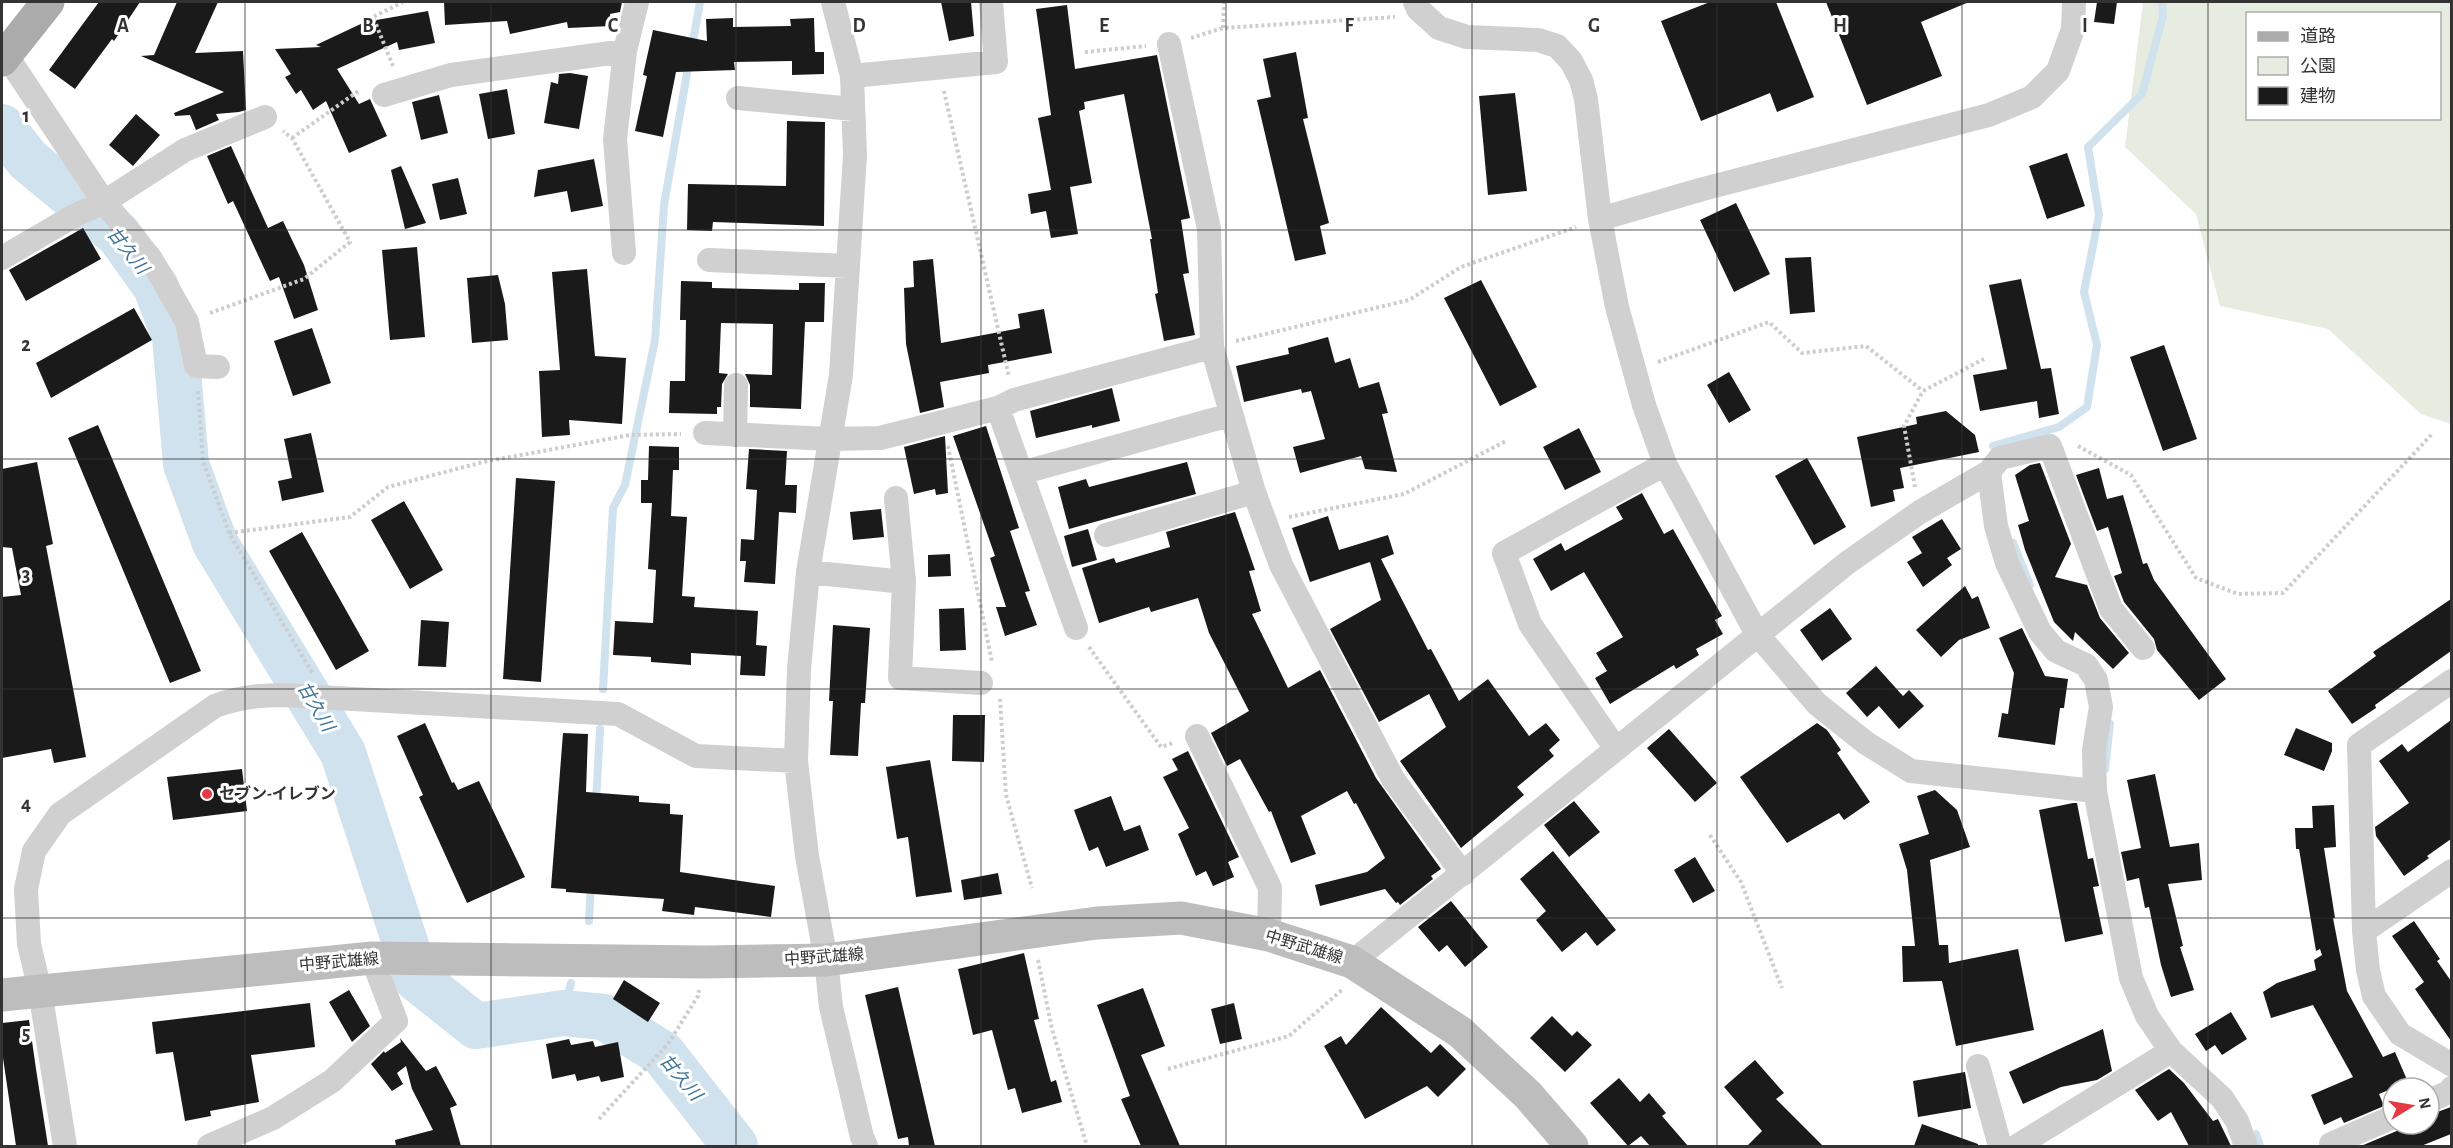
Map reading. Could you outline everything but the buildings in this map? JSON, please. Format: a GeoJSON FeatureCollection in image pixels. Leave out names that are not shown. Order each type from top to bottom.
{"type":"FeatureCollection","features":[{"type":"Feature","properties":{"kind":"main road"},"geometry":{"type":"LineString","coordinates":[[4,57],[48,2]]}},
{"type":"Feature","properties":{"kind":"main road","name":"中野武雄線"},"geometry":{"type":"LineString","coordinates":[[2,995],[397,958],[704,962],[826,960],[1097,922],[1181,918],[1269,935],[1352,962],[1460,1032],[1528,1095],[1572,1146]]}},
{"type":"Feature","properties":{"kind":"street"},"geometry":{"type":"LineString","coordinates":[[624,253],[615,139],[626,51],[638,2]]}},
{"type":"Feature","properties":{"kind":"street"},"geometry":{"type":"LineString","coordinates":[[832,2],[852,76],[855,155],[841,375],[808,572],[799,669],[796,761],[807,856],[826,960],[831,1007],[866,1146]]}},
{"type":"Feature","properties":{"kind":"street"},"geometry":{"type":"LineString","coordinates":[[852,76],[996,62],[991,2]]}},
{"type":"Feature","properties":{"kind":"street"},"geometry":{"type":"LineString","coordinates":[[1600,219],[1703,189],[1989,115],[2032,97],[2058,71],[2073,29],[2074,2]]}},
{"type":"Feature","properties":{"kind":"street"},"geometry":{"type":"LineString","coordinates":[[1417,5],[1439,28],[1467,37],[1538,40],[1557,46],[1571,61],[1581,80],[1586,99],[1600,219],[1617,307],[1634,370],[1665,464],[1757,634],[1817,704],[1866,743],[1911,771],[2095,791]]}},
{"type":"Feature","properties":{"kind":"street"},"geometry":{"type":"LineString","coordinates":[[1169,44],[1209,229],[1212,347],[1254,492],[1281,565],[1394,779],[1463,874]]}},
{"type":"Feature","properties":{"kind":"street"},"geometry":{"type":"LineString","coordinates":[[393,92],[451,75],[626,51]]}},
{"type":"Feature","properties":{"kind":"street"},"geometry":{"type":"LineString","coordinates":[[4,57],[104,202],[151,259],[187,322],[207,367]]}},
{"type":"Feature","properties":{"kind":"street"},"geometry":{"type":"LineString","coordinates":[[738,98],[853,109]]}},
{"type":"Feature","properties":{"kind":"street"},"geometry":{"type":"LineString","coordinates":[[2,258],[72,217],[104,202],[185,150],[265,117]]}},
{"type":"Feature","properties":{"kind":"street"},"geometry":{"type":"LineString","coordinates":[[709,260],[848,266]]}},
{"type":"Feature","properties":{"kind":"street"},"geometry":{"type":"LineString","coordinates":[[705,433],[830,439],[880,438],[1212,347]]}},
{"type":"Feature","properties":{"kind":"street"},"geometry":{"type":"LineString","coordinates":[[735,435],[736,385]]}},
{"type":"Feature","properties":{"kind":"street"},"geometry":{"type":"LineString","coordinates":[[1006,404],[1021,473],[1076,628]]}},
{"type":"Feature","properties":{"kind":"street"},"geometry":{"type":"LineString","coordinates":[[1021,473],[1230,415]]}},
{"type":"Feature","properties":{"kind":"street"},"geometry":{"type":"LineString","coordinates":[[1352,962],[1847,563],[1920,512],[1989,472],[2000,458],[2050,446],[2111,609],[2143,648]]}},
{"type":"Feature","properties":{"kind":"street"},"geometry":{"type":"LineString","coordinates":[[1616,749],[1530,624],[1504,553],[1665,464]]}},
{"type":"Feature","properties":{"kind":"street"},"geometry":{"type":"LineString","coordinates":[[1989,472],[1996,526],[2007,562],[2040,632],[2056,651],[2086,665],[2096,680],[2100,707],[2094,750],[2095,791],[2131,978],[2147,1016],[2171,1051],[2222,1098],[2237,1121],[2246,1146]]}},
{"type":"Feature","properties":{"kind":"street"},"geometry":{"type":"LineString","coordinates":[[1106,535],[1254,492]]}},
{"type":"Feature","properties":{"kind":"street"},"geometry":{"type":"LineString","coordinates":[[896,498],[904,582],[900,678],[992,684]]}},
{"type":"Feature","properties":{"kind":"street"},"geometry":{"type":"LineString","coordinates":[[808,572],[904,582]]}},
{"type":"Feature","properties":{"kind":"street"},"geometry":{"type":"LineString","coordinates":[[2451,681],[2359,745],[2364,931],[2368,970],[2374,996],[2400,1034],[2451,1065]]}},
{"type":"Feature","properties":{"kind":"street"},"geometry":{"type":"LineString","coordinates":[[65,1146],[40,991],[29,945],[26,889],[34,851],[60,814],[215,706],[231,699],[255,695],[284,695],[618,714],[696,756],[796,761]]}},
{"type":"Feature","properties":{"kind":"street"},"geometry":{"type":"LineString","coordinates":[[1197,736],[1270,888],[1269,935]]}},
{"type":"Feature","properties":{"kind":"street"},"geometry":{"type":"LineString","coordinates":[[2364,931],[2451,871]]}},
{"type":"Feature","properties":{"kind":"street"},"geometry":{"type":"LineString","coordinates":[[208,1146],[273,1118],[333,1081],[396,1021],[397,958]]}},
{"type":"Feature","properties":{"kind":"street"},"geometry":{"type":"LineString","coordinates":[[2017,1146],[2171,1051]]}},
{"type":"Feature","properties":{"kind":"street"},"geometry":{"type":"LineString","coordinates":[[1978,1066],[2000,1146]]}},
{"type":"Feature","properties":{"kind":"street"},"geometry":{"type":"LineString","coordinates":[[2332,1146],[2331,1144],[2381,1122]]}},
{"type":"Feature","properties":{"kind":"path"},"geometry":{"type":"LineString","coordinates":[[292,138],[363,88],[393,92],[373,17],[403,2]]}},
{"type":"Feature","properties":{"kind":"path"},"geometry":{"type":"LineString","coordinates":[[1223,28],[1224,2]]}},
{"type":"Feature","properties":{"kind":"path"},"geometry":{"type":"LineString","coordinates":[[1084,52],[1169,44],[1223,28],[1398,17],[1417,5]]}},
{"type":"Feature","properties":{"kind":"path"},"geometry":{"type":"LineString","coordinates":[[938,67],[1006,404]]}},
{"type":"Feature","properties":{"kind":"path"},"geometry":{"type":"LineString","coordinates":[[187,322],[304,279],[350,242],[292,138],[265,117]]}},
{"type":"Feature","properties":{"kind":"path"},"geometry":{"type":"LineString","coordinates":[[1212,347],[1410,300],[1461,267],[1600,219]]}},
{"type":"Feature","properties":{"kind":"path"},"geometry":{"type":"LineString","coordinates":[[1634,370],[1769,321],[1802,353],[1866,346],[1923,391]]}},
{"type":"Feature","properties":{"kind":"path"},"geometry":{"type":"LineString","coordinates":[[1920,512],[1904,426],[1923,391],[1984,359]]}},
{"type":"Feature","properties":{"kind":"path"},"geometry":{"type":"LineString","coordinates":[[207,367],[203,460],[229,533],[309,664],[322,698]]}},
{"type":"Feature","properties":{"kind":"path"},"geometry":{"type":"LineString","coordinates":[[943,422],[992,684],[1006,795],[1032,888]]}},
{"type":"Feature","properties":{"kind":"path"},"geometry":{"type":"LineString","coordinates":[[229,533],[350,517],[388,487],[483,462],[630,435],[705,433]]}},
{"type":"Feature","properties":{"kind":"path"},"geometry":{"type":"LineString","coordinates":[[2074,444],[2131,475],[2196,578],[2238,594],[2283,593],[2433,433]]}},
{"type":"Feature","properties":{"kind":"path"},"geometry":{"type":"LineString","coordinates":[[1265,522],[1404,494],[1506,441]]}},
{"type":"Feature","properties":{"kind":"path"},"geometry":{"type":"LineString","coordinates":[[1076,628],[1161,747],[1197,736]]}},
{"type":"Feature","properties":{"kind":"path"},"geometry":{"type":"LineString","coordinates":[[1710,835],[1741,882],[1782,988]]}},
{"type":"Feature","properties":{"kind":"path"},"geometry":{"type":"LineString","coordinates":[[1036,950],[1052,1029],[1087,1146]]}},
{"type":"Feature","properties":{"kind":"path"},"geometry":{"type":"LineString","coordinates":[[599,1119],[668,1044],[698,996],[704,962]]}},
{"type":"Feature","properties":{"kind":"path"},"geometry":{"type":"LineString","coordinates":[[1168,1069],[1288,1036],[1345,986],[1352,962]]}},
{"type":"Feature","properties":{"kind":"green space"},"geometry":{"type":"Polygon","coordinates":[[[2143,2],[2451,2],[2451,424],[2421,414],[2328,329],[2220,306],[2196,214],[2125,147],[2143,2]]]}},
{"type":"Feature","properties":{"kind":"waterway"},"geometry":{"type":"LineString","coordinates":[[692,47],[700,2]]}},
{"type":"Feature","properties":{"kind":"waterway"},"geometry":{"type":"LineString","coordinates":[[1993,446],[2059,427],[2087,407],[2097,345],[2084,292],[2099,215],[2088,147],[2142,94],[2163,16],[2162,2]]}},
{"type":"Feature","properties":{"kind":"waterway"},"geometry":{"type":"LineString","coordinates":[[603,689],[613,508],[625,485],[655,340],[664,205],[689,62]]}},
{"type":"Feature","properties":{"kind":"waterway","name":"甘久川"},"geometry":{"type":"LineString","coordinates":[[2,127],[28,160],[119,235],[156,287],[175,337],[186,464],[215,543],[343,753],[417,979],[476,1026],[563,1013],[604,1017],[663,1054],[735,1146]]}},
{"type":"Feature","properties":{"kind":"waterway"},"geometry":{"type":"LineString","coordinates":[[2013,543],[2030,585]]}},
{"type":"Feature","properties":{"kind":"waterway"},"geometry":{"type":"LineString","coordinates":[[2105,769],[2110,724]]}},
{"type":"Feature","properties":{"kind":"waterway"},"geometry":{"type":"LineString","coordinates":[[596,802],[600,729]]}},
{"type":"Feature","properties":{"kind":"waterway"},"geometry":{"type":"LineString","coordinates":[[589,921],[591,886]]}},
{"type":"Feature","properties":{"kind":"waterway"},"geometry":{"type":"LineString","coordinates":[[563,1013],[571,983]]}},
{"type":"Feature","properties":{"kind":"waterway"},"geometry":{"type":"LineString","coordinates":[[2256,1134],[2260,1146]]}},
{"type":"Feature","properties":{"kind":"place","name":"セブン-イレブン"},"geometry":{"type":"Point","coordinates":[207,794]}}]}
